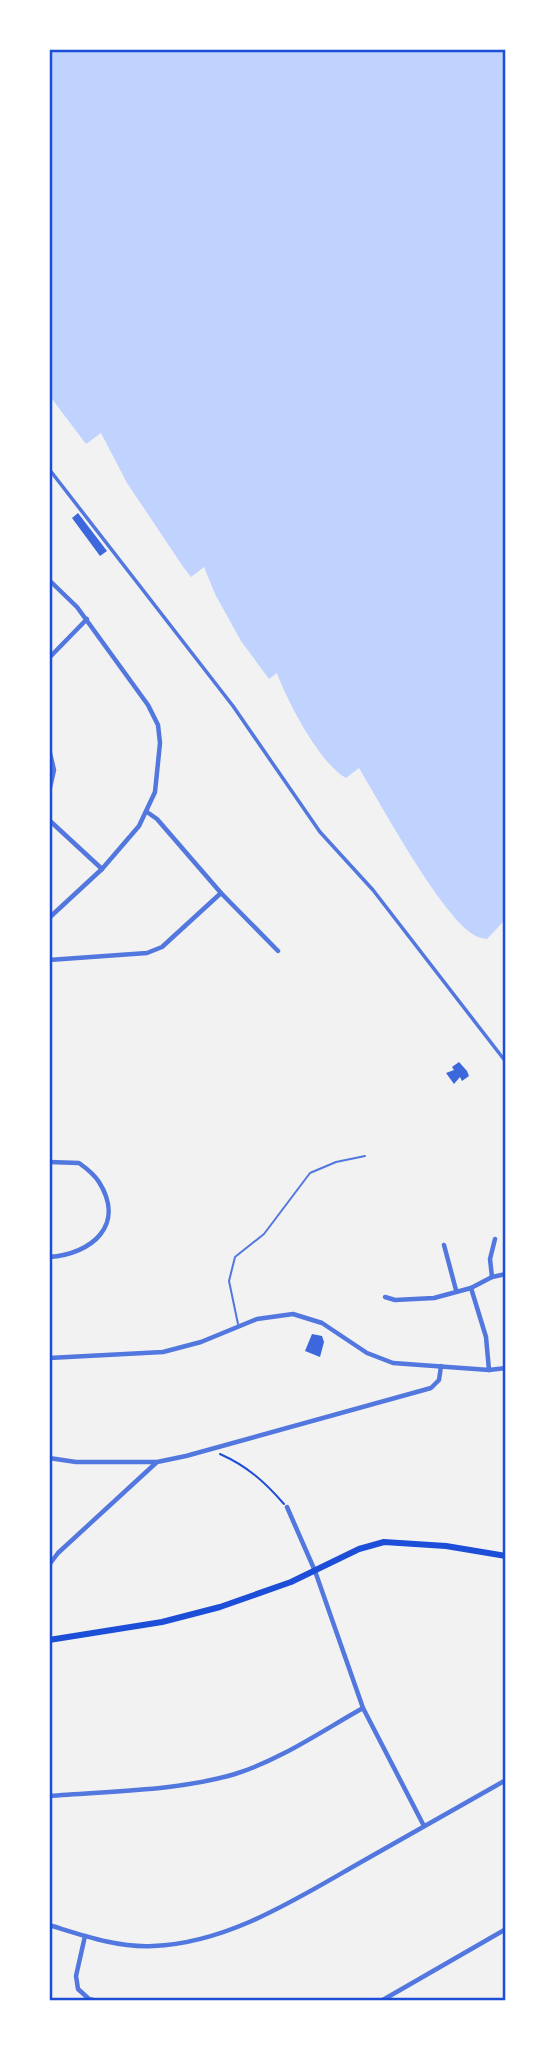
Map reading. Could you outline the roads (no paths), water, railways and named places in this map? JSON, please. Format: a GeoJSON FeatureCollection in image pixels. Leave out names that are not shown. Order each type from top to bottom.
{"type":"FeatureCollection","features":[{"type":"Feature","properties":{"kind":"main road"},"geometry":{"type":"LineString","coordinates":[[49,1640],[162,1622],[197,1613],[290,1582],[359,1549],[384,1542],[446,1546],[506,1556]]}},
{"type":"Feature","properties":{"kind":"street"},"geometry":{"type":"LineString","coordinates":[[49,469],[233,706],[320,832],[373,890],[506,1062]]}},
{"type":"Feature","properties":{"kind":"street"},"geometry":{"type":"LineString","coordinates":[[49,580],[87,619],[148,705],[158,725],[160,743],[159,769],[148,812],[129,839],[102,869],[49,918]]}},
{"type":"Feature","properties":{"kind":"street"},"geometry":{"type":"LineString","coordinates":[[49,658],[87,619]]}},
{"type":"Feature","properties":{"kind":"street"},"geometry":{"type":"LineString","coordinates":[[49,749],[54,770],[49,792]]}},
{"type":"Feature","properties":{"kind":"street"},"geometry":{"type":"LineString","coordinates":[[148,812],[278,951]]}},
{"type":"Feature","properties":{"kind":"street"},"geometry":{"type":"LineString","coordinates":[[49,821],[102,869]]}},
{"type":"Feature","properties":{"kind":"street"},"geometry":{"type":"LineString","coordinates":[[49,960],[147,953],[162,947],[221,893]]}},
{"type":"Feature","properties":{"kind":"street"},"geometry":{"type":"LineString","coordinates":[[49,1163],[79,1163],[98,1179],[107,1198],[107,1219],[98,1239],[85,1250],[68,1256],[49,1257]]}},
{"type":"Feature","properties":{"kind":"street"},"geometry":{"type":"LineString","coordinates":[[492,1277],[490,1259],[495,1239]]}},
{"type":"Feature","properties":{"kind":"street"},"geometry":{"type":"LineString","coordinates":[[444,1245],[456,1290]]}},
{"type":"Feature","properties":{"kind":"street"},"geometry":{"type":"LineString","coordinates":[[385,1297],[395,1300],[434,1298],[471,1288],[492,1277],[506,1274]]}},
{"type":"Feature","properties":{"kind":"street"},"geometry":{"type":"LineString","coordinates":[[471,1288],[486,1337],[489,1370]]}},
{"type":"Feature","properties":{"kind":"street"},"geometry":{"type":"LineString","coordinates":[[49,1358],[163,1352],[201,1342],[239,1325],[280,1315],[304,1315],[322,1323],[367,1353],[393,1363],[489,1370],[506,1368]]}},
{"type":"Feature","properties":{"kind":"street"},"geometry":{"type":"LineString","coordinates":[[49,1458],[76,1462],[157,1462],[431,1388],[439,1380],[441,1366]]}},
{"type":"Feature","properties":{"kind":"street"},"geometry":{"type":"LineString","coordinates":[[49,1565],[58,1553],[157,1462]]}},
{"type":"Feature","properties":{"kind":"street"},"geometry":{"type":"LineString","coordinates":[[287,1507],[315,1571],[363,1707],[424,1826]]}},
{"type":"Feature","properties":{"kind":"street"},"geometry":{"type":"LineString","coordinates":[[49,1796],[183,1784],[232,1775],[284,1752],[363,1707]]}},
{"type":"Feature","properties":{"kind":"street"},"geometry":{"type":"LineString","coordinates":[[49,1925],[85,1936],[151,1947],[212,1937],[244,1925],[334,1878],[506,1780]]}},
{"type":"Feature","properties":{"kind":"street"},"geometry":{"type":"LineString","coordinates":[[381,2001],[506,1929]]}},
{"type":"Feature","properties":{"kind":"street"},"geometry":{"type":"LineString","coordinates":[[85,1936],[76,1976],[78,1989],[89,1999],[97,2001]]}},
{"type":"Feature","properties":{"kind":"lane"},"geometry":{"type":"LineString","coordinates":[[239,1325],[229,1281],[235,1257],[264,1234],[310,1173],[335,1162],[365,1156]]}},
{"type":"Feature","properties":{"kind":"water"},"geometry":{"type":"Polygon","coordinates":[[[49,49],[506,49],[506,923],[502,923],[487,939],[477,936],[463,926],[447,908],[413,860],[359,768],[346,778],[336,771],[315,746],[296,715],[277,673],[269,679],[241,641],[215,594],[204,567],[191,577],[184,568],[127,483],[101,433],[86,444],[49,395],[49,49]]]}}]}
